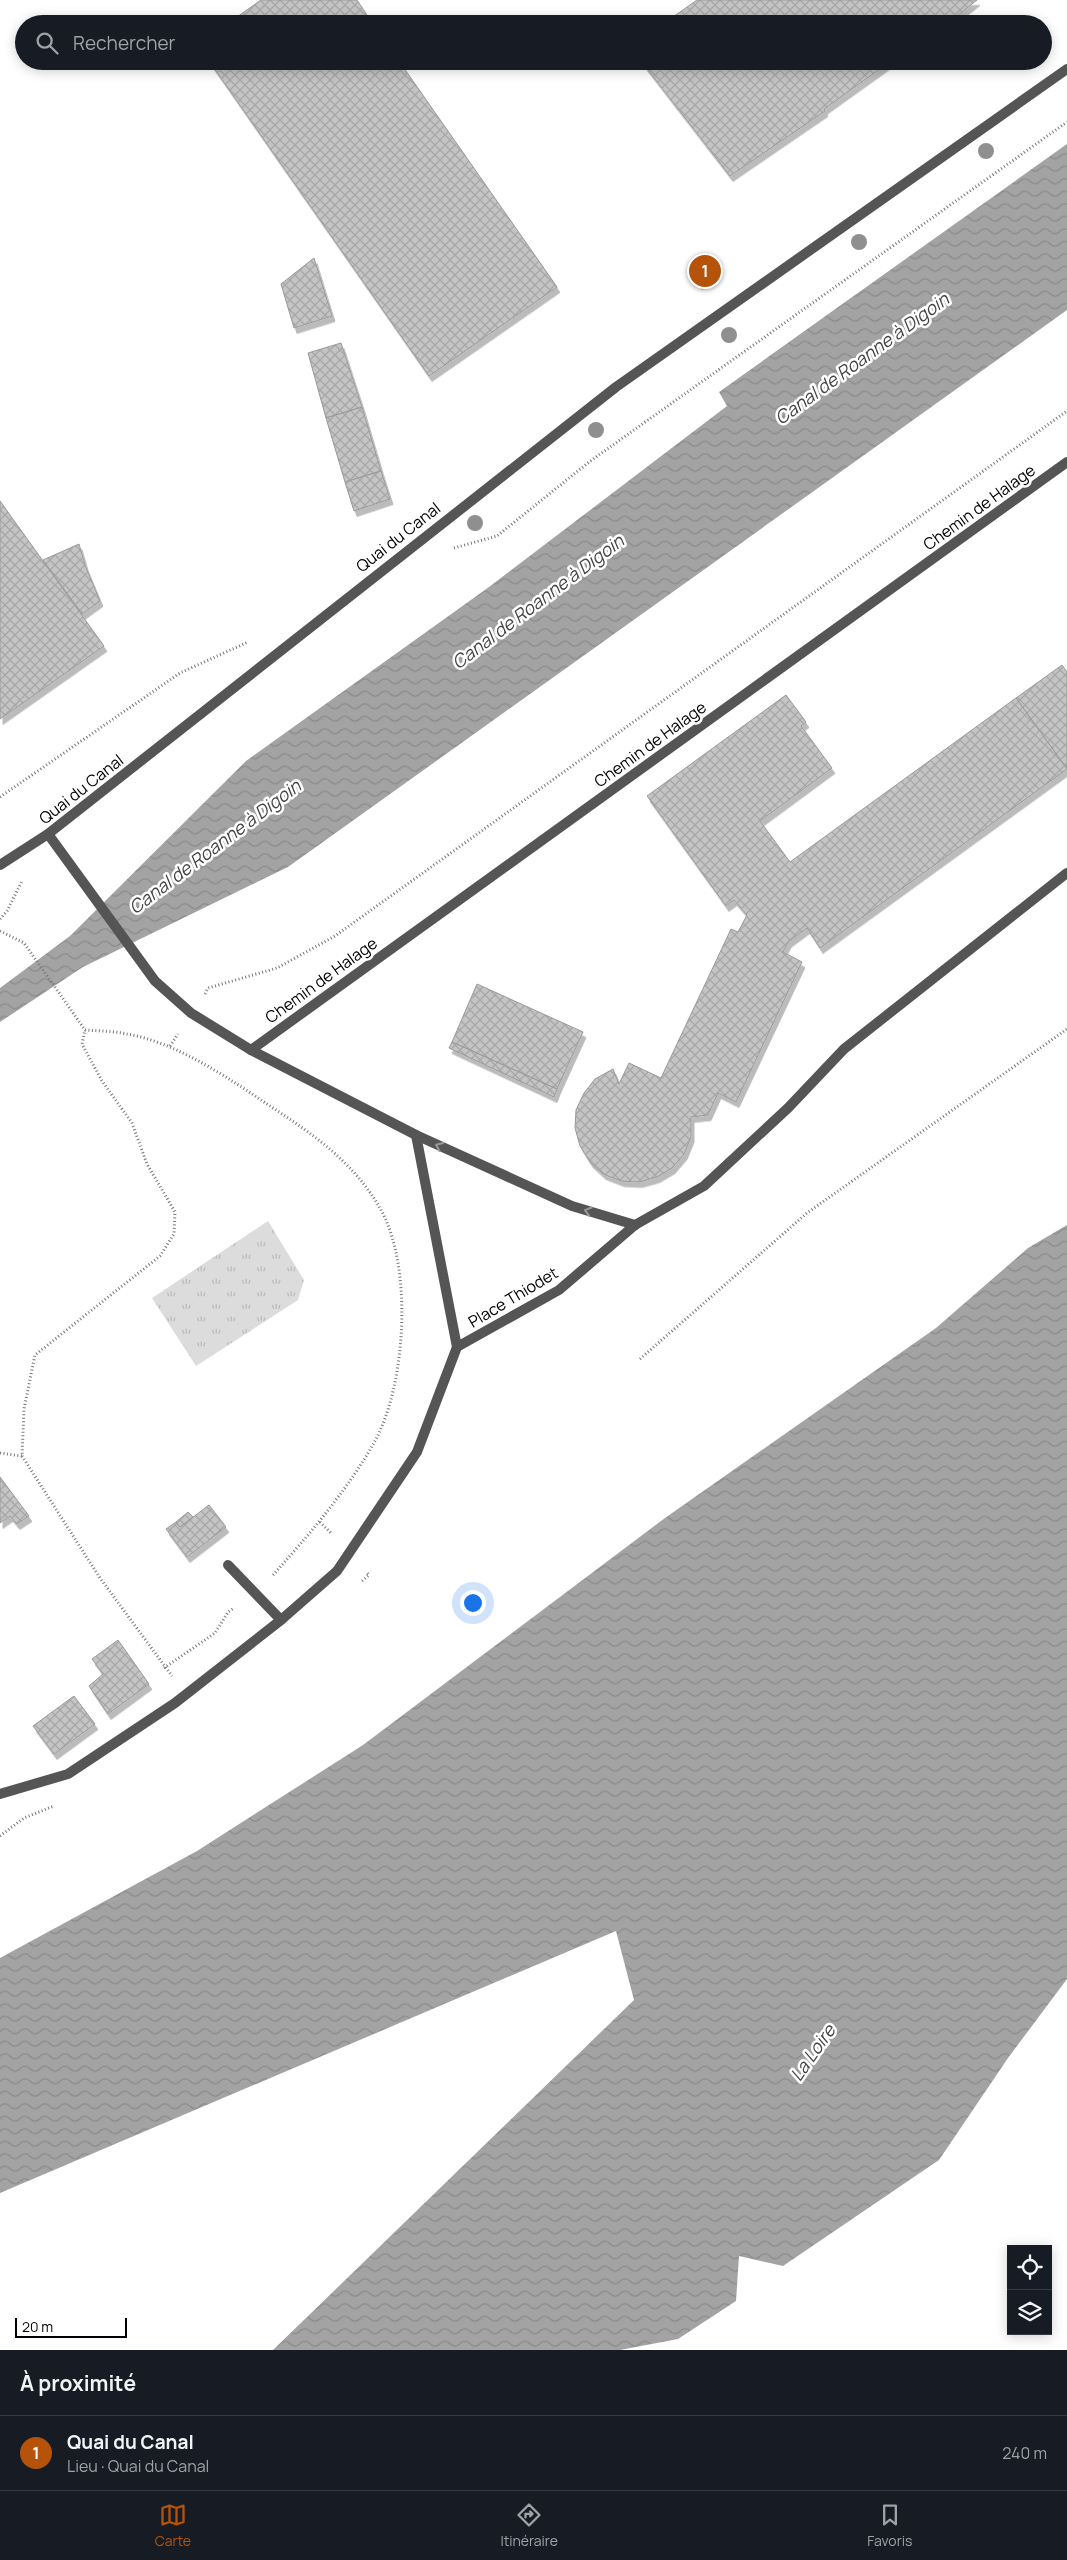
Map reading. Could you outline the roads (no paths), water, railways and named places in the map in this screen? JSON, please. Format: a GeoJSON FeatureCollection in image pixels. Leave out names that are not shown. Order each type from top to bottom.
{"type":"FeatureCollection","features":[{"type":"Feature","properties":{"kind":"street","name":"Quai du Canal"},"geometry":{"type":"LineString","coordinates":[[0,865],[48,834],[616,387],[1067,69]]}},
{"type":"Feature","properties":{"kind":"street","name":"Chemin de Halage"},"geometry":{"type":"LineString","coordinates":[[251,1050],[1067,462]]}},
{"type":"Feature","properties":{"kind":"street"},"geometry":{"type":"LineString","coordinates":[[48,834],[155,981],[191,1013],[251,1050],[416,1135],[572,1206],[635,1225]]}},
{"type":"Feature","properties":{"kind":"street","name":"Place Thiodet"},"geometry":{"type":"LineString","coordinates":[[416,1135],[457,1347],[559,1290],[635,1225],[704,1186],[788,1108],[844,1049],[1067,873]]}},
{"type":"Feature","properties":{"kind":"street"},"geometry":{"type":"LineString","coordinates":[[0,1794],[68,1774],[188,1692],[281,1620],[338,1571],[417,1452],[457,1347]]}},
{"type":"Feature","properties":{"kind":"street"},"geometry":{"type":"LineString","coordinates":[[228,1564],[281,1620]]}},
{"type":"Feature","properties":{"kind":"water","name":"Canal de Roanne à Digoin"},"geometry":{"type":"Polygon","coordinates":[[[1067,144],[1067,310],[288,867],[83,967],[0,1022],[0,988],[70,936],[246,761],[489,587],[727,406],[719,392],[1067,144]]]}},
{"type":"Feature","properties":{"kind":"water","name":"La Loire"},"geometry":{"type":"Polygon","coordinates":[[[1067,1225],[1067,1979],[1008,2058],[939,2160],[783,2266],[739,2256],[736,2301],[678,2339],[620,2350],[273,2350],[634,2000],[616,1931],[0,2193],[0,1958],[197,1851],[363,1745],[665,1518],[936,1328],[1028,1248],[1067,1225]]]}},
{"type":"Feature","properties":{"kind":"place","name":"Quai du Canal"},"geometry":{"type":"Point","coordinates":[705,271]}}]}
